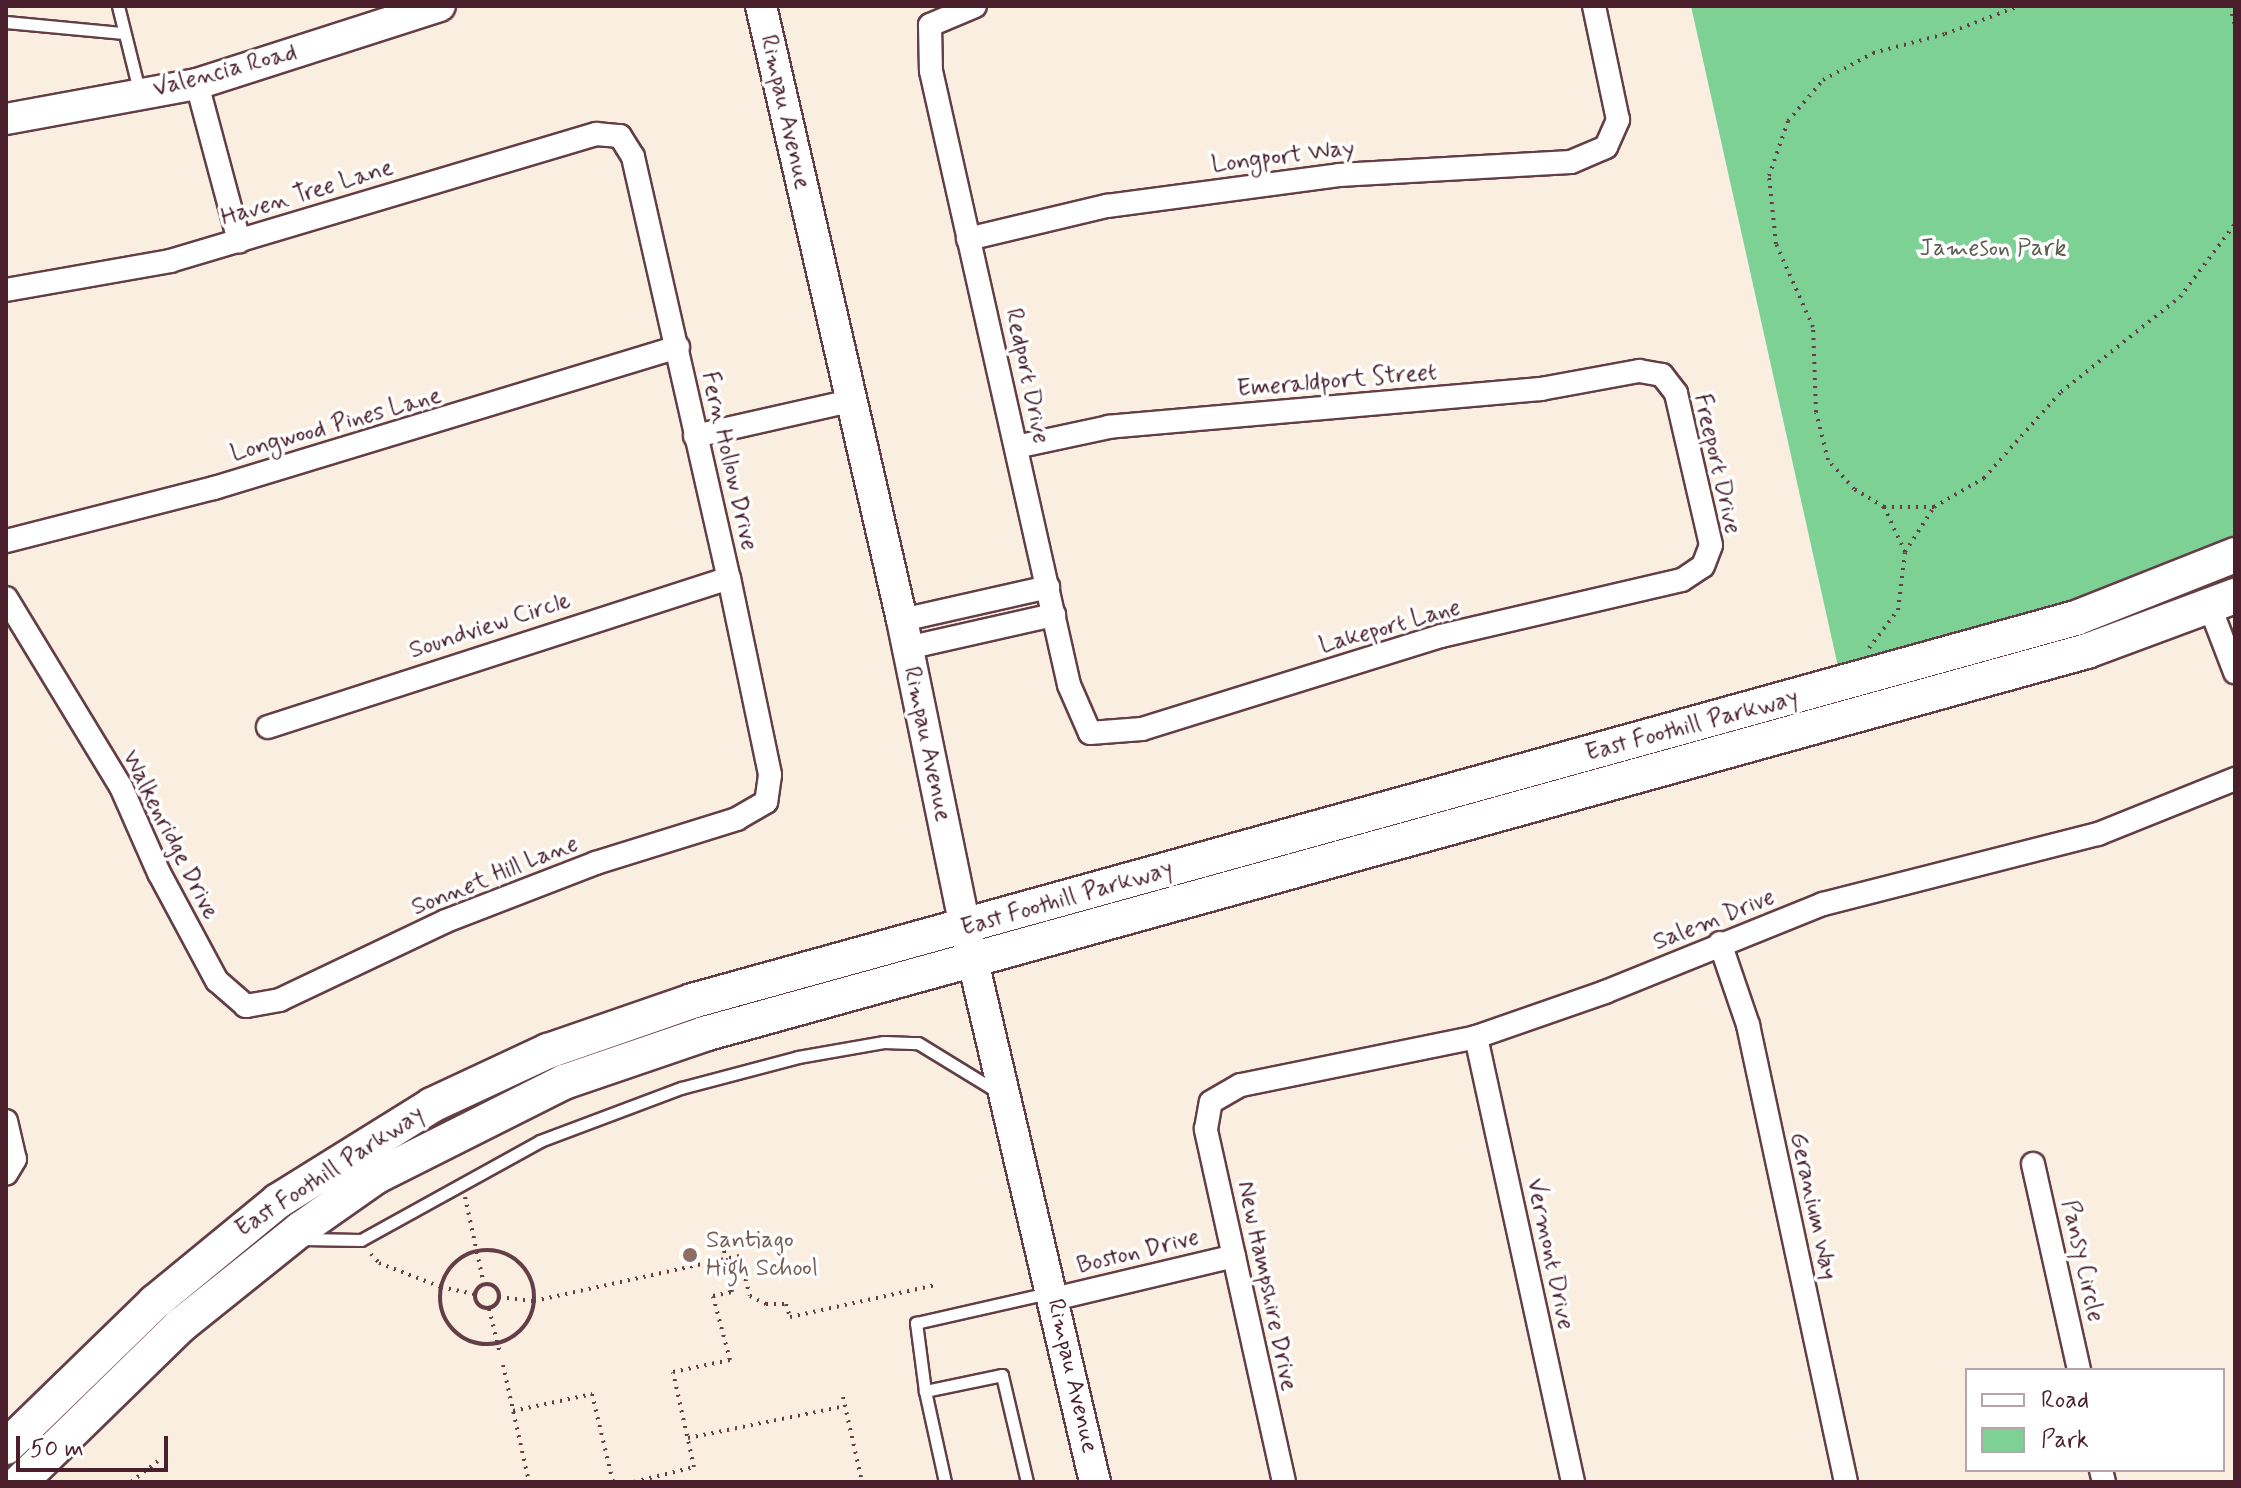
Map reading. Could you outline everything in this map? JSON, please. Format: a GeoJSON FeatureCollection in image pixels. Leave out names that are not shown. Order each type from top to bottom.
{"type":"FeatureCollection","features":[{"type":"Feature","properties":{"kind":"main road","name":"Valencia Road"},"geometry":{"type":"LineString","coordinates":[[6,119],[197,84],[440,6]]}},
{"type":"Feature","properties":{"kind":"main road","name":"Rimpau Avenue"},"geometry":{"type":"LineString","coordinates":[[761,6],[905,634],[965,927],[1054,1295],[1095,1482]]}},
{"type":"Feature","properties":{"kind":"main road","name":"East Foothill Parkway"},"geometry":{"type":"LineString","coordinates":[[6,1447],[217,1247],[356,1149],[432,1105],[548,1051],[677,1006],[2076,618],[2235,555]]}},
{"type":"Feature","properties":{"kind":"main road","name":"East Foothill Parkway"},"geometry":{"type":"LineString","coordinates":[[34,1474],[181,1325],[289,1238],[375,1177],[564,1082],[704,1034],[2072,656],[2222,601]]}},
{"type":"Feature","properties":{"kind":"street","name":"Redport Drive"},"geometry":{"type":"LineString","coordinates":[[975,6],[930,25],[931,71],[1069,685],[1090,733]]}},
{"type":"Feature","properties":{"kind":"street","name":"Longport Way"},"geometry":{"type":"LineString","coordinates":[[968,239],[1107,206],[1339,175],[1571,162],[1606,147],[1618,120],[1594,6]]}},
{"type":"Feature","properties":{"kind":"street"},"geometry":{"type":"LineString","coordinates":[[197,84],[239,241]]}},
{"type":"Feature","properties":{"kind":"street","name":"Haven Tree Lane"},"geometry":{"type":"LineString","coordinates":[[6,290],[170,261],[596,134],[620,136]]}},
{"type":"Feature","properties":{"kind":"street","name":"Fern Hollow Drive"},"geometry":{"type":"LineString","coordinates":[[620,136],[633,157],[729,578],[770,775],[766,802]]}},
{"type":"Feature","properties":{"kind":"street","name":"Longwood Pines Lane"},"geometry":{"type":"LineString","coordinates":[[6,541],[214,488],[678,347]]}},
{"type":"Feature","properties":{"kind":"street","name":"Emeraldport Street"},"geometry":{"type":"LineString","coordinates":[[1016,447],[1109,427],[1541,389],[1639,371],[1662,375]]}},
{"type":"Feature","properties":{"kind":"street","name":"Freeport Drive"},"geometry":{"type":"LineString","coordinates":[[1662,375],[1676,393],[1711,545],[1703,566]]}},
{"type":"Feature","properties":{"kind":"street"},"geometry":{"type":"LineString","coordinates":[[695,436],[850,401]]}},
{"type":"Feature","properties":{"kind":"street","name":"Lakeport Lane"},"geometry":{"type":"LineString","coordinates":[[1090,733],[1142,729],[1441,636],[1682,580],[1703,566]]}},
{"type":"Feature","properties":{"kind":"street","name":"Soundview Circle"},"geometry":{"type":"LineString","coordinates":[[268,727],[729,578]]}},
{"type":"Feature","properties":{"kind":"street"},"geometry":{"type":"LineString","coordinates":[[905,634],[984,602],[1048,587]]}},
{"type":"Feature","properties":{"kind":"street","name":"Walkenridge Drive"},"geometry":{"type":"LineString","coordinates":[[6,598],[121,787],[159,873],[217,981],[246,1006]]}},
{"type":"Feature","properties":{"kind":"street"},"geometry":{"type":"LineString","coordinates":[[2222,601],[2235,672]]}},
{"type":"Feature","properties":{"kind":"street"},"geometry":{"type":"LineString","coordinates":[[905,634],[992,629],[1054,615]]}},
{"type":"Feature","properties":{"kind":"street","name":"Salem Drive"},"geometry":{"type":"LineString","coordinates":[[1211,1102],[1241,1085],[1476,1037],[1605,992],[1823,904],[2098,834],[2235,779]]}},
{"type":"Feature","properties":{"kind":"street","name":"Sonnet Hill Lane"},"geometry":{"type":"LineString","coordinates":[[246,1006],[280,1000],[446,921],[596,863],[737,819],[766,802]]}},
{"type":"Feature","properties":{"kind":"street","name":"Geranium Way"},"geometry":{"type":"LineString","coordinates":[[1720,943],[1748,1025],[1846,1482]]}},
{"type":"Feature","properties":{"kind":"street","name":"Vermont Drive"},"geometry":{"type":"LineString","coordinates":[[1476,1037],[1573,1482]]}},
{"type":"Feature","properties":{"kind":"street","name":"New Hampshire Drive"},"geometry":{"type":"LineString","coordinates":[[1211,1102],[1206,1129],[1284,1482]]}},
{"type":"Feature","properties":{"kind":"street"},"geometry":{"type":"LineString","coordinates":[[6,1121],[11,1166]]}},
{"type":"Feature","properties":{"kind":"street","name":"Pansy Circle"},"geometry":{"type":"LineString","coordinates":[[2033,1164],[2079,1368]]}},
{"type":"Feature","properties":{"kind":"street","name":"Boston Drive"},"geometry":{"type":"LineString","coordinates":[[1054,1295],[1234,1256]]}},
{"type":"Feature","properties":{"kind":"lane"},"geometry":{"type":"LineString","coordinates":[[118,6],[140,95]]}},
{"type":"Feature","properties":{"kind":"lane"},"geometry":{"type":"LineString","coordinates":[[6,22],[123,33]]}},
{"type":"Feature","properties":{"kind":"lane"},"geometry":{"type":"LineString","coordinates":[[984,602],[992,629]]}},
{"type":"Feature","properties":{"kind":"lane"},"geometry":{"type":"LineString","coordinates":[[289,1238],[361,1240],[540,1141],[681,1088],[823,1052],[918,1043],[1006,1097]]}},
{"type":"Feature","properties":{"kind":"lane"},"geometry":{"type":"LineString","coordinates":[[945,1482],[925,1391],[916,1323],[1054,1295]]}},
{"type":"Feature","properties":{"kind":"lane"},"geometry":{"type":"LineString","coordinates":[[925,1391],[1002,1375],[1027,1482]]}},
{"type":"Feature","properties":{"kind":"path"},"geometry":{"type":"LineString","coordinates":[[1865,652],[1898,610],[1907,572],[1905,552],[1884,507],[1839,476],[1822,443],[1816,412],[1813,327],[1776,244],[1769,176],[1788,121],[1823,80],[1873,53],[1945,34],[2019,6]]}},
{"type":"Feature","properties":{"kind":"path"},"geometry":{"type":"LineString","coordinates":[[2230,6],[2235,26]]}},
{"type":"Feature","properties":{"kind":"path"},"geometry":{"type":"LineString","coordinates":[[1905,552],[1934,507],[1984,478],[2061,392],[2129,335],[2165,312],[2195,281],[2235,224]]}},
{"type":"Feature","properties":{"kind":"path"},"geometry":{"type":"LineString","coordinates":[[1884,507],[1934,507]]}},
{"type":"Feature","properties":{"kind":"path"},"geometry":{"type":"LineString","coordinates":[[465,1197],[484,1285]]}},
{"type":"Feature","properties":{"kind":"path"},"geometry":{"type":"LineString","coordinates":[[634,1482],[694,1467],[673,1372],[730,1360],[713,1296],[732,1292],[720,1230]]}},
{"type":"Feature","properties":{"kind":"path"},"geometry":{"type":"LineString","coordinates":[[492,1250],[516,1260],[531,1281],[534,1301],[520,1330],[498,1343],[472,1342],[451,1328],[441,1304],[441,1287],[453,1265],[477,1251],[492,1250]]}},
{"type":"Feature","properties":{"kind":"path"},"geometry":{"type":"LineString","coordinates":[[371,1254],[379,1263],[441,1287],[475,1294]]}},
{"type":"Feature","properties":{"kind":"path"},"geometry":{"type":"LineString","coordinates":[[499,1297],[534,1301],[739,1256],[750,1296],[766,1304],[786,1304],[790,1317],[935,1285]]}},
{"type":"Feature","properties":{"kind":"path"},"geometry":{"type":"LineString","coordinates":[[475,1294],[484,1285]]}},
{"type":"Feature","properties":{"kind":"path"},"geometry":{"type":"LineString","coordinates":[[484,1285],[494,1286],[499,1297]]}},
{"type":"Feature","properties":{"kind":"path"},"geometry":{"type":"LineString","coordinates":[[475,1294],[479,1305],[489,1308]]}},
{"type":"Feature","properties":{"kind":"path"},"geometry":{"type":"LineString","coordinates":[[489,1308],[499,1297]]}},
{"type":"Feature","properties":{"kind":"path"},"geometry":{"type":"LineString","coordinates":[[489,1308],[500,1353]]}},
{"type":"Feature","properties":{"kind":"path"},"geometry":{"type":"LineString","coordinates":[[503,1365],[529,1482]]}},
{"type":"Feature","properties":{"kind":"path"},"geometry":{"type":"LineString","coordinates":[[513,1411],[592,1394],[613,1482]]}},
{"type":"Feature","properties":{"kind":"path"},"geometry":{"type":"LineString","coordinates":[[843,1397],[862,1482]]}},
{"type":"Feature","properties":{"kind":"path"},"geometry":{"type":"LineString","coordinates":[[688,1438],[845,1406]]}},
{"type":"Feature","properties":{"kind":"path"},"geometry":{"type":"LineString","coordinates":[[131,1482],[158,1461]]}},
{"type":"Feature","properties":{"kind":"path"},"geometry":{"type":"LineString","coordinates":[[663,1475],[664,1482]]}},
{"type":"Feature","properties":{"kind":"path"},"geometry":{"type":"LineString","coordinates":[[285,1482],[306,1482]]}},
{"type":"Feature","properties":{"kind":"green space","name":"Jameson Park"},"geometry":{"type":"Polygon","coordinates":[[[1691,6],[2235,6],[2235,535],[2136,580],[1839,671],[1691,6]]]}},
{"type":"Feature","properties":{"kind":"place","name":"Santiago High School"},"geometry":{"type":"Point","coordinates":[690,1255]}}]}
